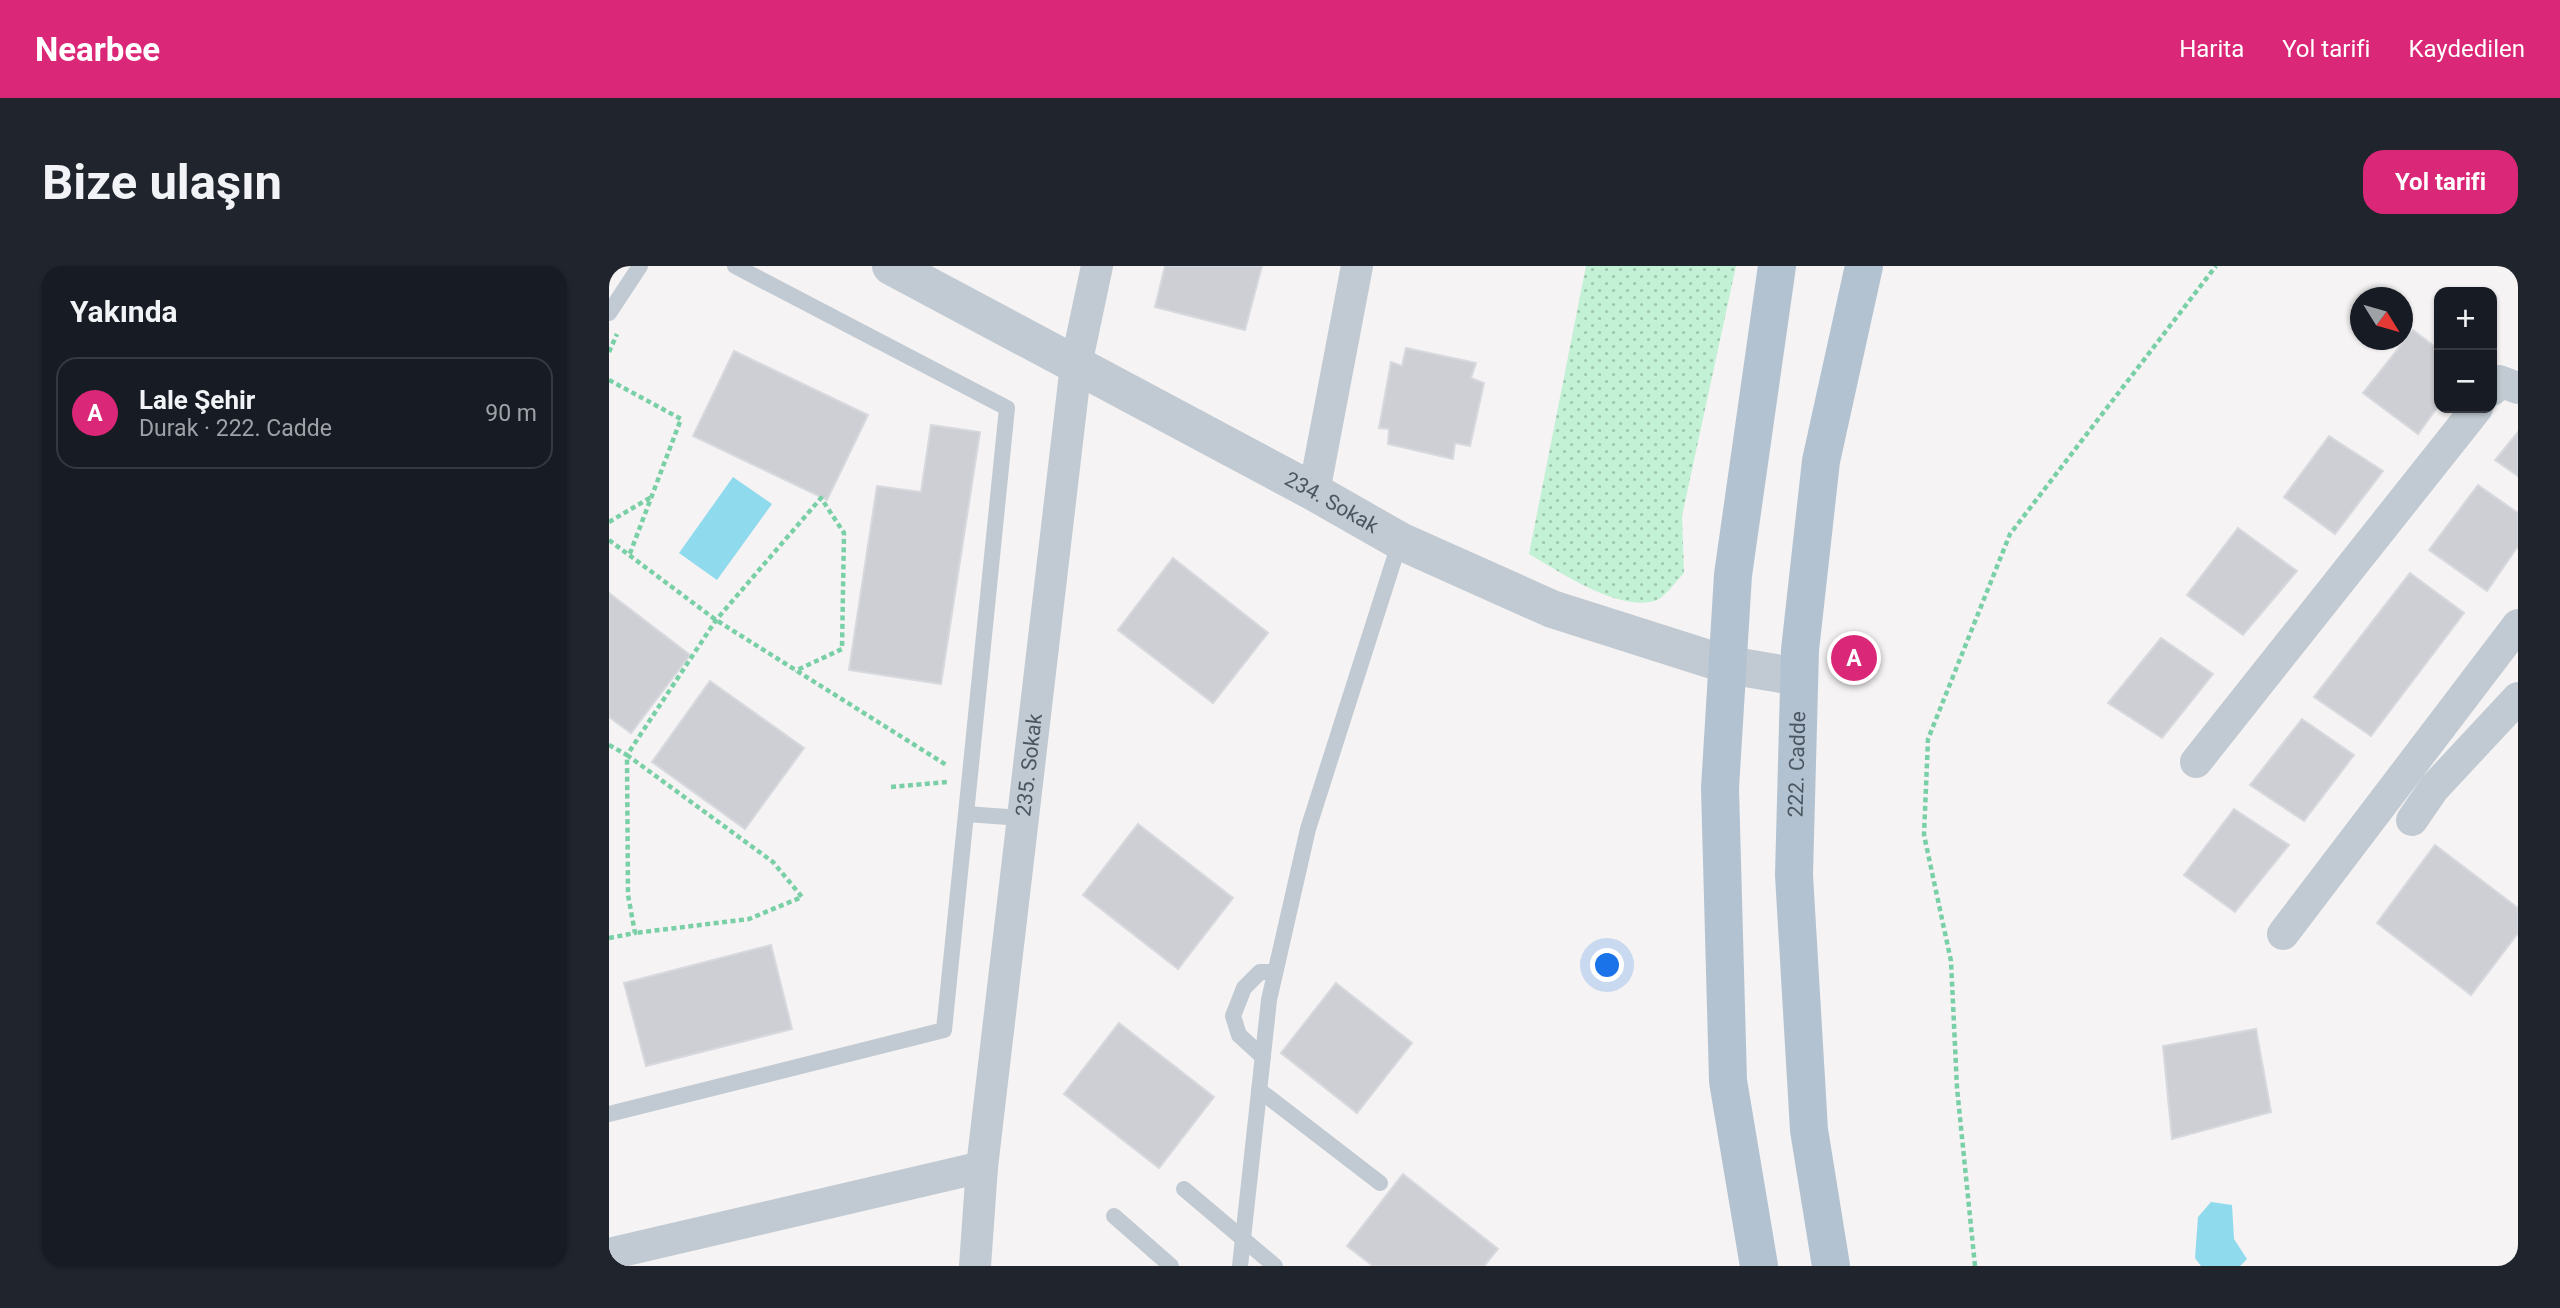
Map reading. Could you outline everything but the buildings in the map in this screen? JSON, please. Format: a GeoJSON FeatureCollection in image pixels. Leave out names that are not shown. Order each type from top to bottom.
{"type":"FeatureCollection","features":[{"type":"Feature","properties":{"kind":"main road"},"geometry":{"type":"LineString","coordinates":[[1759,1266],[1728,1080],[1720,788],[1733,575],[1777,266]]}},
{"type":"Feature","properties":{"kind":"main road","name":"222. Cadde"},"geometry":{"type":"LineString","coordinates":[[1831,1266],[1809,1130],[1794,888],[1800,650],[1821,461],[1864,266]]}},
{"type":"Feature","properties":{"kind":"street","name":"234. Sokak"},"geometry":{"type":"LineString","coordinates":[[891,266],[1314,492],[1400,541],[1552,609],[1728,665],[1800,677]]}},
{"type":"Feature","properties":{"kind":"street","name":"235. Sokak"},"geometry":{"type":"LineString","coordinates":[[975,1266],[982,1167],[1076,365],[1097,266]]}},
{"type":"Feature","properties":{"kind":"street"},"geometry":{"type":"LineString","coordinates":[[1314,492],[1357,266]]}},
{"type":"Feature","properties":{"kind":"street"},"geometry":{"type":"LineString","coordinates":[[2497,384],[2499,382],[2518,388]]}},
{"type":"Feature","properties":{"kind":"street"},"geometry":{"type":"LineString","coordinates":[[2196,762],[2473,413]]}},
{"type":"Feature","properties":{"kind":"street"},"geometry":{"type":"LineString","coordinates":[[2283,934],[2518,625]]}},
{"type":"Feature","properties":{"kind":"street"},"geometry":{"type":"LineString","coordinates":[[2412,820],[2434,788],[2518,698]]}},
{"type":"Feature","properties":{"kind":"street"},"geometry":{"type":"LineString","coordinates":[[609,1254],[982,1167]]}},
{"type":"Feature","properties":{"kind":"lane"},"geometry":{"type":"LineString","coordinates":[[609,313],[640,266]]}},
{"type":"Feature","properties":{"kind":"lane"},"geometry":{"type":"LineString","coordinates":[[609,1114],[944,1030],[1007,408],[735,266]]}},
{"type":"Feature","properties":{"kind":"lane"},"geometry":{"type":"LineString","coordinates":[[1240,1266],[1269,1000],[1275,972],[1308,829],[1400,541]]}},
{"type":"Feature","properties":{"kind":"lane"},"geometry":{"type":"LineString","coordinates":[[966,814],[1023,818]]}},
{"type":"Feature","properties":{"kind":"lane"},"geometry":{"type":"LineString","coordinates":[[1263,1056],[1238,1035],[1233,1016],[1244,988],[1260,972],[1275,972]]}},
{"type":"Feature","properties":{"kind":"lane"},"geometry":{"type":"LineString","coordinates":[[1259,1090],[1380,1183]]}},
{"type":"Feature","properties":{"kind":"lane"},"geometry":{"type":"LineString","coordinates":[[1184,1189],[1275,1266]]}},
{"type":"Feature","properties":{"kind":"lane"},"geometry":{"type":"LineString","coordinates":[[1114,1216],[1171,1266]]}},
{"type":"Feature","properties":{"kind":"path"},"geometry":{"type":"LineString","coordinates":[[1975,1266],[1957,1088],[1951,961],[1924,835],[1928,739],[2010,534],[2216,266]]}},
{"type":"Feature","properties":{"kind":"path"},"geometry":{"type":"LineString","coordinates":[[609,380],[681,419],[629,556]]}},
{"type":"Feature","properties":{"kind":"path"},"geometry":{"type":"LineString","coordinates":[[609,522],[654,496]]}},
{"type":"Feature","properties":{"kind":"path"},"geometry":{"type":"LineString","coordinates":[[635,933],[628,895],[627,755],[716,620],[821,498],[844,533],[842,649],[795,671]]}},
{"type":"Feature","properties":{"kind":"path"},"geometry":{"type":"LineString","coordinates":[[609,540],[716,620],[970,780]]}},
{"type":"Feature","properties":{"kind":"path"},"geometry":{"type":"LineString","coordinates":[[609,745],[627,755],[773,862],[802,897],[749,919],[609,938]]}},
{"type":"Feature","properties":{"kind":"path"},"geometry":{"type":"LineString","coordinates":[[891,787],[970,780]]}},
{"type":"Feature","properties":{"kind":"green space"},"geometry":{"type":"Polygon","coordinates":[[[1586,266],[1736,266],[1682,516],[1684,573],[1660,598],[1643,603],[1626,601],[1591,589],[1529,554],[1586,266]]]}},
{"type":"Feature","properties":{"kind":"water"},"geometry":{"type":"Polygon","coordinates":[[[733,477],[772,504],[717,580],[679,553],[733,477]]]}},
{"type":"Feature","properties":{"kind":"water"},"geometry":{"type":"Polygon","coordinates":[[[2211,1202],[2232,1205],[2234,1239],[2247,1259],[2240,1266],[2201,1266],[2195,1258],[2198,1217],[2211,1202]]]}},
{"type":"Feature","properties":{"kind":"place","name":"Lale Şehir"},"geometry":{"type":"Point","coordinates":[1854,658]}}]}
